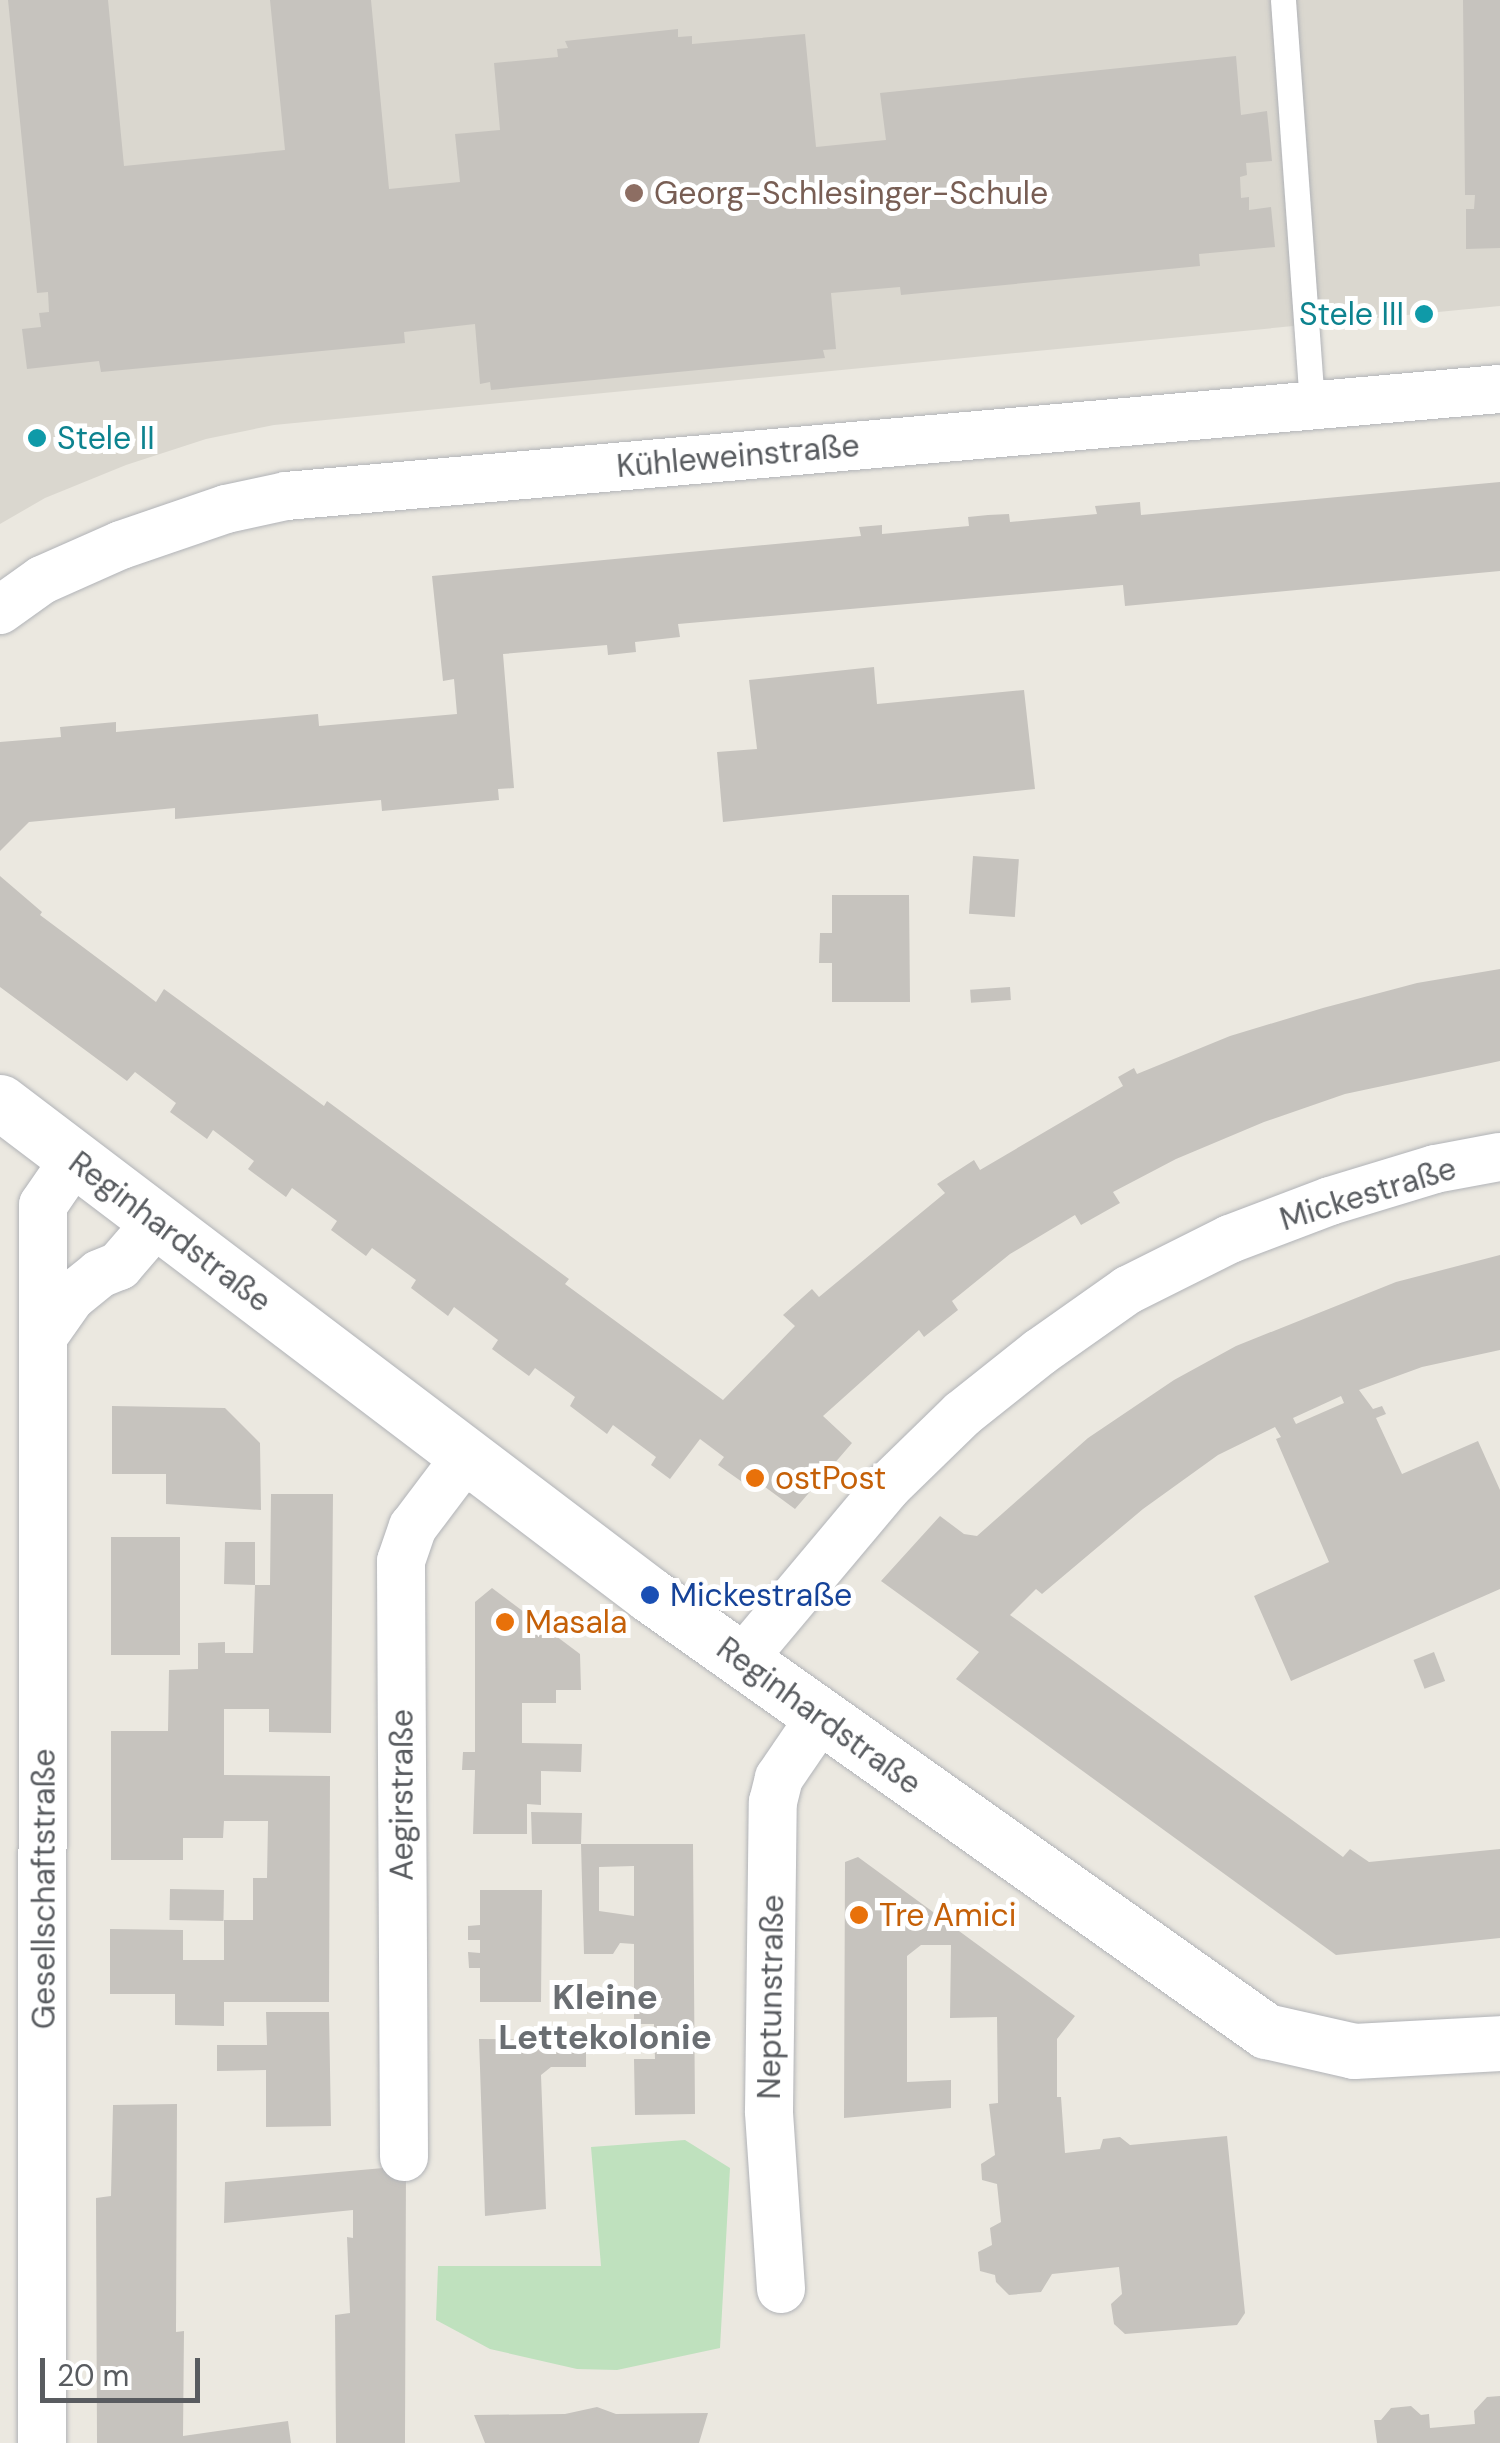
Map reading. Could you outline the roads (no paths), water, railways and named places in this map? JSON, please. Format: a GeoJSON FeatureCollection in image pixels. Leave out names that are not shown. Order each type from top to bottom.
{"type":"FeatureCollection","features":[{"type":"Feature","properties":{"kind":"street","name":"Kühleweinstraße"},"geometry":{"type":"LineString","coordinates":[[0,610],[42,580],[121,545],[226,509],[286,496],[1500,389]]}},
{"type":"Feature","properties":{"kind":"street","name":"Reginhardstraße"},"geometry":{"type":"LineString","coordinates":[[0,1102],[156,1223],[820,1718],[1266,2032],[1354,2051],[1500,2043]]}},
{"type":"Feature","properties":{"kind":"street","name":"Mickestraße"},"geometry":{"type":"LineString","coordinates":[[742,1660],[886,1487],[962,1414],[1128,1290],[1230,1239],[1330,1202],[1435,1169],[1500,1157]]}},
{"type":"Feature","properties":{"kind":"street","name":"Gesellschaftstraße"},"geometry":{"type":"LineString","coordinates":[[42,2443],[43,1205],[74,1160]]}},
{"type":"Feature","properties":{"kind":"street"},"geometry":{"type":"LineString","coordinates":[[45,1334],[71,1297],[99,1274],[119,1266],[156,1223]]}},
{"type":"Feature","properties":{"kind":"street","name":"Aegirstraße"},"geometry":{"type":"LineString","coordinates":[[404,2158],[401,1561],[413,1527],[468,1454]]}},
{"type":"Feature","properties":{"kind":"street","name":"Neptunstraße"},"geometry":{"type":"LineString","coordinates":[[781,2289],[769,2110],[773,1802],[780,1778],[820,1718]]}},
{"type":"Feature","properties":{"kind":"lane"},"geometry":{"type":"LineString","coordinates":[[1283,0],[1312,406]]}},
{"type":"Feature","properties":{"kind":"place","name":"Georg-Schlesinger-Schule"},"geometry":{"type":"Point","coordinates":[634,193]}},
{"type":"Feature","properties":{"kind":"place","name":"Stele III"},"geometry":{"type":"Point","coordinates":[1424,314]}},
{"type":"Feature","properties":{"kind":"place","name":"Stele II"},"geometry":{"type":"Point","coordinates":[37,438]}},
{"type":"Feature","properties":{"kind":"place","name":"ostPost"},"geometry":{"type":"Point","coordinates":[755,1478]}},
{"type":"Feature","properties":{"kind":"place","name":"Mickestraße"},"geometry":{"type":"Point","coordinates":[650,1595]}},
{"type":"Feature","properties":{"kind":"place","name":"Masala"},"geometry":{"type":"Point","coordinates":[505,1622]}},
{"type":"Feature","properties":{"kind":"place","name":"Tre Amici"},"geometry":{"type":"Point","coordinates":[859,1915]}},
{"type":"Feature","properties":{"kind":"district","name":"Kleine Lettekolonie"},"geometry":{"type":"Point","coordinates":[605,2017]}}]}
